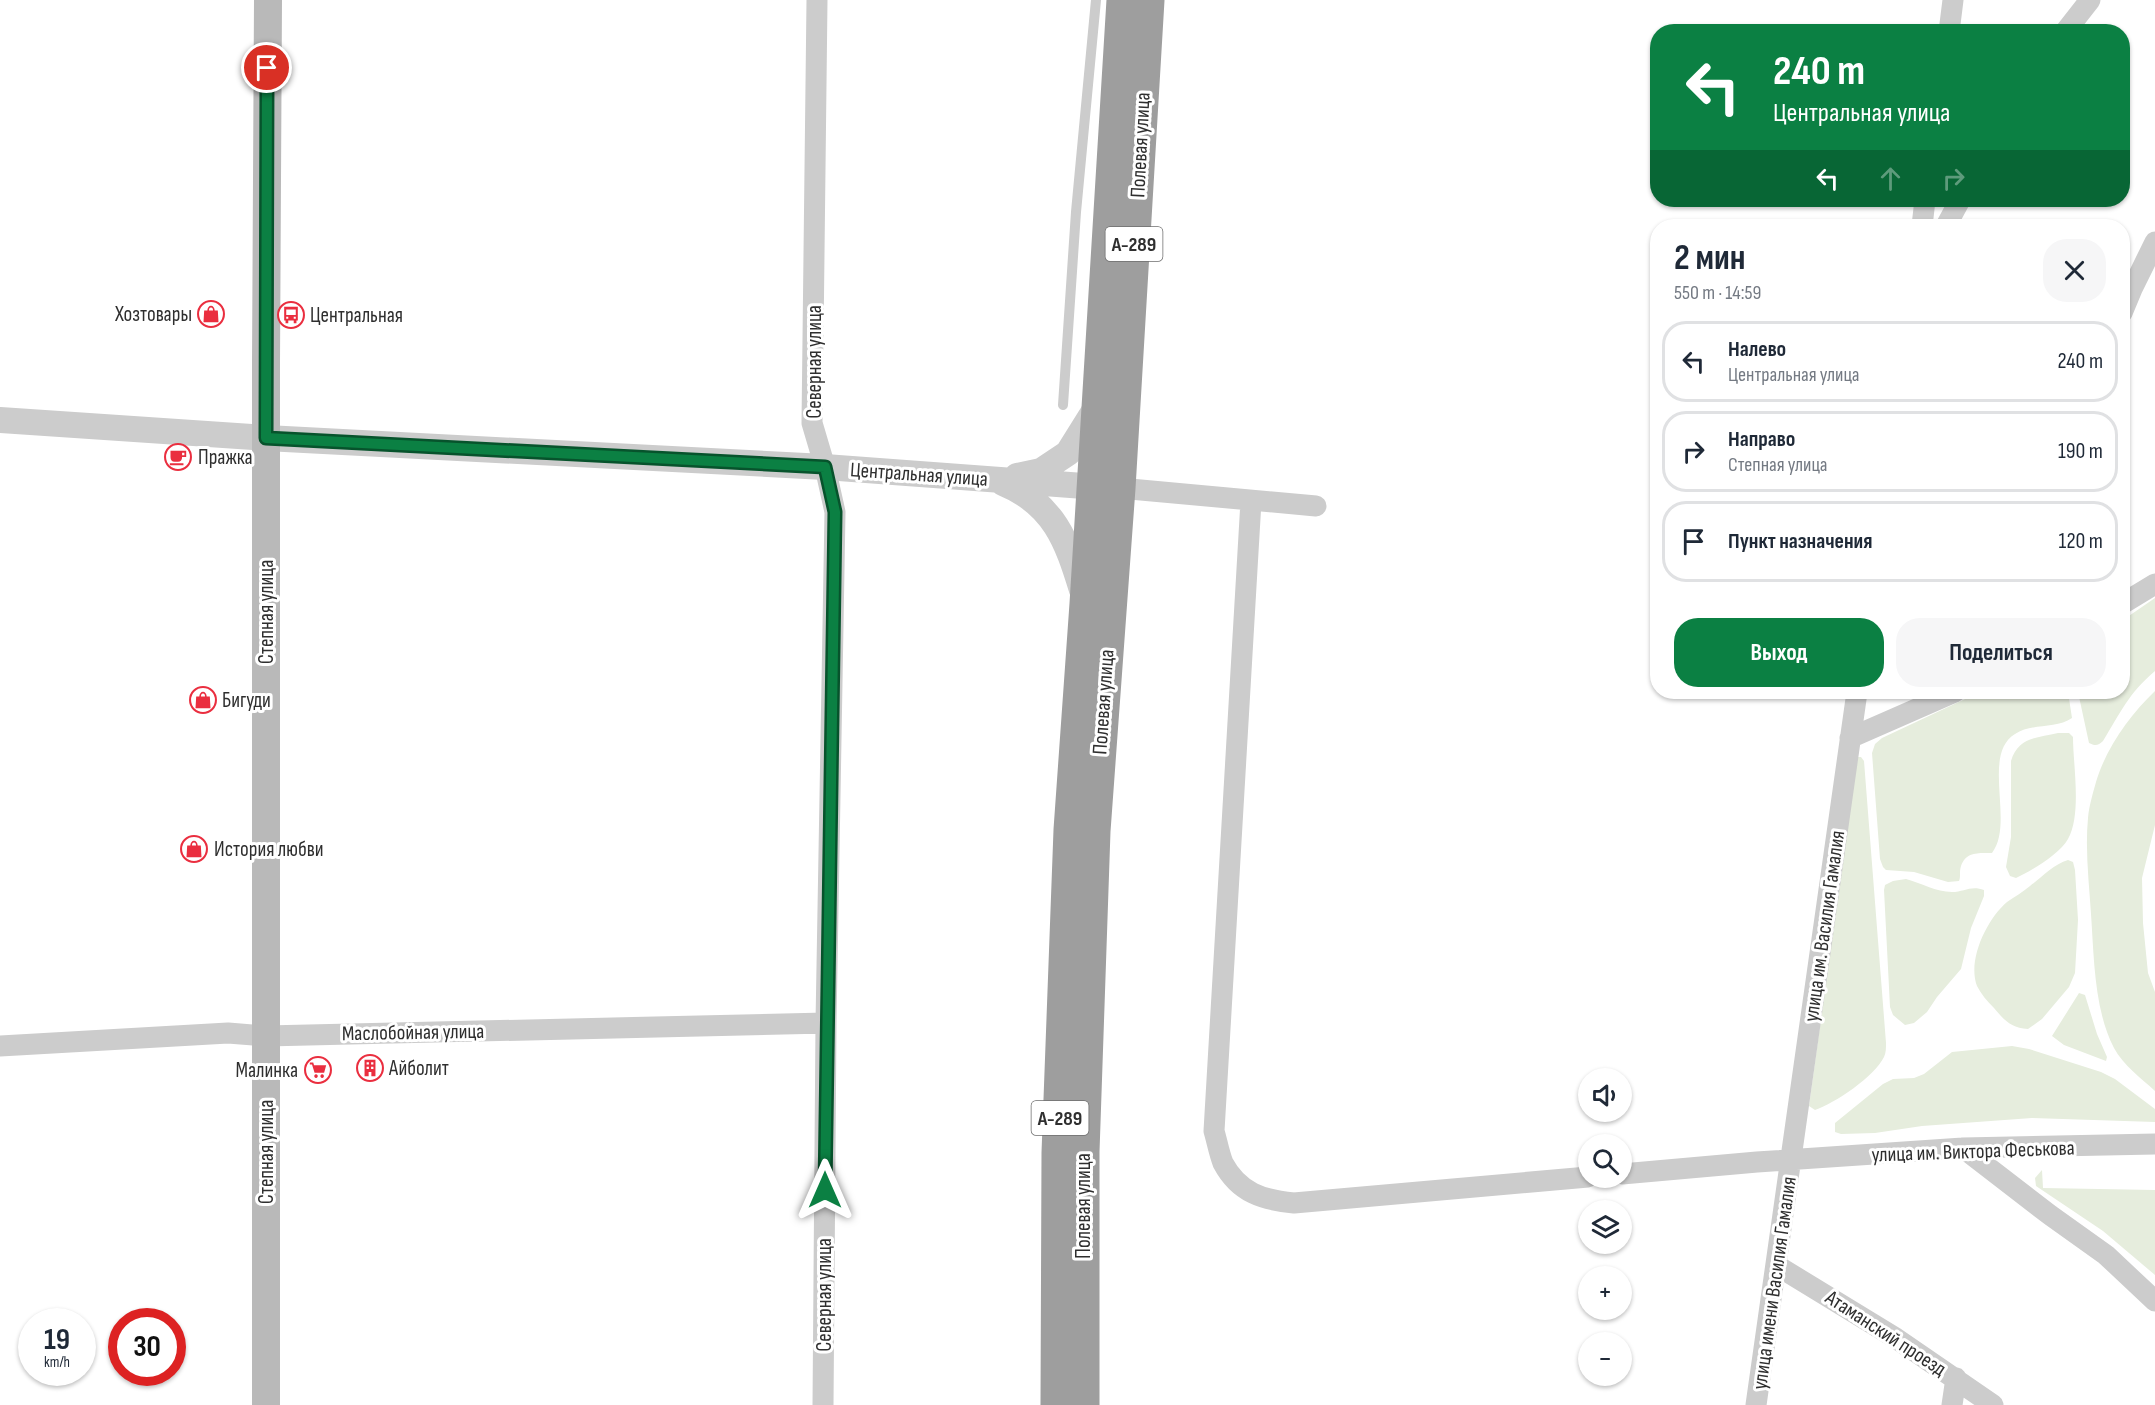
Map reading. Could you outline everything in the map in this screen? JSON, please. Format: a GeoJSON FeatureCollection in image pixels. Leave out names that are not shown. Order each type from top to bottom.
{"type":"FeatureCollection","features":[{"type":"Feature","properties":{"kind":"highway","name":"Полевая улица"},"geometry":{"type":"LineString","coordinates":[[1057,1405],[1058,1153],[1070,830],[1086,604],[1106,487],[1099,405],[1123,0]]}},
{"type":"Feature","properties":{"kind":"highway","name":"Полевая улица"},"geometry":{"type":"LineString","coordinates":[[1083,1405],[1083,1152],[1106,487],[1148,0]]}},
{"type":"Feature","properties":{"kind":"main road","name":"Степная улица"},"geometry":{"type":"LineString","coordinates":[[266,1405],[267,0]]}},
{"type":"Feature","properties":{"kind":"street","name":"Северная улица"},"geometry":{"type":"LineString","coordinates":[[817,0],[812,423],[835,512],[826,1023],[823,1405]]}},
{"type":"Feature","properties":{"kind":"street"},"geometry":{"type":"LineString","coordinates":[[1950,24],[1953,0]]}},
{"type":"Feature","properties":{"kind":"street"},"geometry":{"type":"LineString","coordinates":[[2071,24],[2090,0]]}},
{"type":"Feature","properties":{"kind":"street"},"geometry":{"type":"LineString","coordinates":[[2130,293],[2155,242]]}},
{"type":"Feature","properties":{"kind":"street","name":"А-289"},"geometry":{"type":"LineString","coordinates":[[997,480],[1041,471],[1068,453],[1099,405]]}},
{"type":"Feature","properties":{"kind":"street","name":"Центральная улица"},"geometry":{"type":"LineString","coordinates":[[0,420],[266,438],[825,467],[1106,487]]}},
{"type":"Feature","properties":{"kind":"street","name":"А-289"},"geometry":{"type":"LineString","coordinates":[[997,480],[1019,489],[1046,511],[1059,528],[1070,549],[1086,604]]}},
{"type":"Feature","properties":{"kind":"street"},"geometry":{"type":"LineString","coordinates":[[1106,487],[1316,506]]}},
{"type":"Feature","properties":{"kind":"street"},"geometry":{"type":"LineString","coordinates":[[1251,501],[1214,1131],[1223,1163],[1242,1187],[1267,1200],[1294,1203],[1578,1178]]}},
{"type":"Feature","properties":{"kind":"street"},"geometry":{"type":"LineString","coordinates":[[2130,599],[2155,584]]}},
{"type":"Feature","properties":{"kind":"street","name":"улица им. Василия Гамалия"},"geometry":{"type":"LineString","coordinates":[[1792,1160],[1856,699]]}},
{"type":"Feature","properties":{"kind":"street"},"geometry":{"type":"LineString","coordinates":[[1850,738],[1939,699]]}},
{"type":"Feature","properties":{"kind":"street","name":"Маслобойная улица"},"geometry":{"type":"LineString","coordinates":[[0,1046],[228,1033],[266,1036],[826,1023]]}},
{"type":"Feature","properties":{"kind":"street","name":"улица им. Виктора Феськова"},"geometry":{"type":"LineString","coordinates":[[1632,1173],[1963,1148],[2155,1144]]}},
{"type":"Feature","properties":{"kind":"street"},"geometry":{"type":"LineString","coordinates":[[1963,1148],[2106,1255],[2155,1301]]}},
{"type":"Feature","properties":{"kind":"street","name":"улица имени Василия Гамалия"},"geometry":{"type":"LineString","coordinates":[[1756,1405],[1792,1160]]}},
{"type":"Feature","properties":{"kind":"street","name":"Атаманский проезд"},"geometry":{"type":"LineString","coordinates":[[1776,1265],[1834,1299],[1956,1378],[1993,1405]]}},
{"type":"Feature","properties":{"kind":"street"},"geometry":{"type":"LineString","coordinates":[[1952,1405],[1956,1378]]}},
{"type":"Feature","properties":{"kind":"lane"},"geometry":{"type":"LineString","coordinates":[[1063,405],[1076,212],[1096,0]]}},
{"type":"Feature","properties":{"kind":"green space"},"geometry":{"type":"Polygon","coordinates":[[[2155,598],[2155,671],[2130,697],[2130,615],[2155,598]]]}},
{"type":"Feature","properties":{"kind":"green space"},"geometry":{"type":"Polygon","coordinates":[[[2155,691],[2155,825],[2142,878],[2143,923],[2148,973],[2155,992],[2155,1091],[2122,1060],[2107,1033],[2102,1017],[2094,965],[2087,842],[2090,804],[2100,769],[2128,721],[2155,691]]]}},
{"type":"Feature","properties":{"kind":"green space"},"geometry":{"type":"Polygon","coordinates":[[[1965,699],[2069,699],[2072,718],[2059,724],[2029,728],[2015,734],[2005,744],[2000,757],[2001,825],[1998,840],[1992,853],[1970,855],[1963,861],[1959,881],[1948,882],[1914,872],[1886,870],[1883,867],[1880,859],[1872,753],[1875,744],[1882,738],[1965,699]]]}},
{"type":"Feature","properties":{"kind":"green space"},"geometry":{"type":"Polygon","coordinates":[[[2080,699],[2129,699],[2103,741],[2098,745],[2089,743],[2080,699]]]}},
{"type":"Feature","properties":{"kind":"green space"},"geometry":{"type":"Polygon","coordinates":[[[2058,733],[2069,733],[2073,737],[2076,803],[2072,829],[2068,839],[2059,850],[2037,867],[2016,878],[2010,876],[2006,867],[2011,837],[2011,761],[2018,747],[2023,743],[2058,733]]]}},
{"type":"Feature","properties":{"kind":"green space"},"geometry":{"type":"Polygon","coordinates":[[[1857,757],[1861,757],[1864,761],[1886,1050],[1879,1065],[1863,1081],[1815,1110],[1809,1106],[1857,757]]]}},
{"type":"Feature","properties":{"kind":"green space"},"geometry":{"type":"Polygon","coordinates":[[[2068,860],[2073,862],[2075,870],[2078,920],[2075,973],[2069,987],[2042,1019],[2028,1029],[2017,1027],[2008,1023],[2001,1016],[1977,986],[1975,964],[1977,952],[1986,929],[2000,909],[2053,868],[2068,860]]]}},
{"type":"Feature","properties":{"kind":"green space"},"geometry":{"type":"Polygon","coordinates":[[[1906,879],[1946,892],[1971,888],[1984,890],[1984,896],[1971,928],[1961,969],[1927,1012],[1914,1023],[1905,1025],[1893,1015],[1890,1007],[1884,890],[1885,885],[1893,881],[1906,879]]]}},
{"type":"Feature","properties":{"kind":"green space"},"geometry":{"type":"Polygon","coordinates":[[[2079,993],[2085,995],[2107,1057],[2106,1061],[2064,1045],[2052,1036],[2079,993]]]}},
{"type":"Feature","properties":{"kind":"green space"},"geometry":{"type":"Polygon","coordinates":[[[2012,1046],[2029,1049],[2101,1072],[2115,1079],[2155,1109],[2155,1122],[2032,1118],[1922,1126],[1875,1133],[1841,1134],[1835,1132],[1835,1123],[1883,1084],[1893,1079],[1914,1078],[1924,1074],[1952,1052],[2012,1046]]]}},
{"type":"Feature","properties":{"kind":"green space"},"geometry":{"type":"Polygon","coordinates":[[[2042,1170],[2043,1188],[2155,1190],[2155,1275],[2103,1231],[2036,1186],[2035,1178],[2042,1170]]]}},
{"type":"Feature","properties":{"kind":"place","name":"Хозтовары"},"geometry":{"type":"Point","coordinates":[211,314]}},
{"type":"Feature","properties":{"kind":"place","name":"Центральная"},"geometry":{"type":"Point","coordinates":[291,315]}},
{"type":"Feature","properties":{"kind":"place","name":"Пражка"},"geometry":{"type":"Point","coordinates":[178,457]}},
{"type":"Feature","properties":{"kind":"place","name":"Бигуди"},"geometry":{"type":"Point","coordinates":[203,700]}},
{"type":"Feature","properties":{"kind":"place","name":"История любви"},"geometry":{"type":"Point","coordinates":[194,849]}},
{"type":"Feature","properties":{"kind":"place","name":"Айболит"},"geometry":{"type":"Point","coordinates":[370,1068]}},
{"type":"Feature","properties":{"kind":"place","name":"Малинка"},"geometry":{"type":"Point","coordinates":[318,1070]}},
{"type":"Feature","properties":{"kind":"route"},"geometry":{"type":"LineString","coordinates":[[267,68],[266,438],[825,467],[835,512],[825,1190]]}}]}
